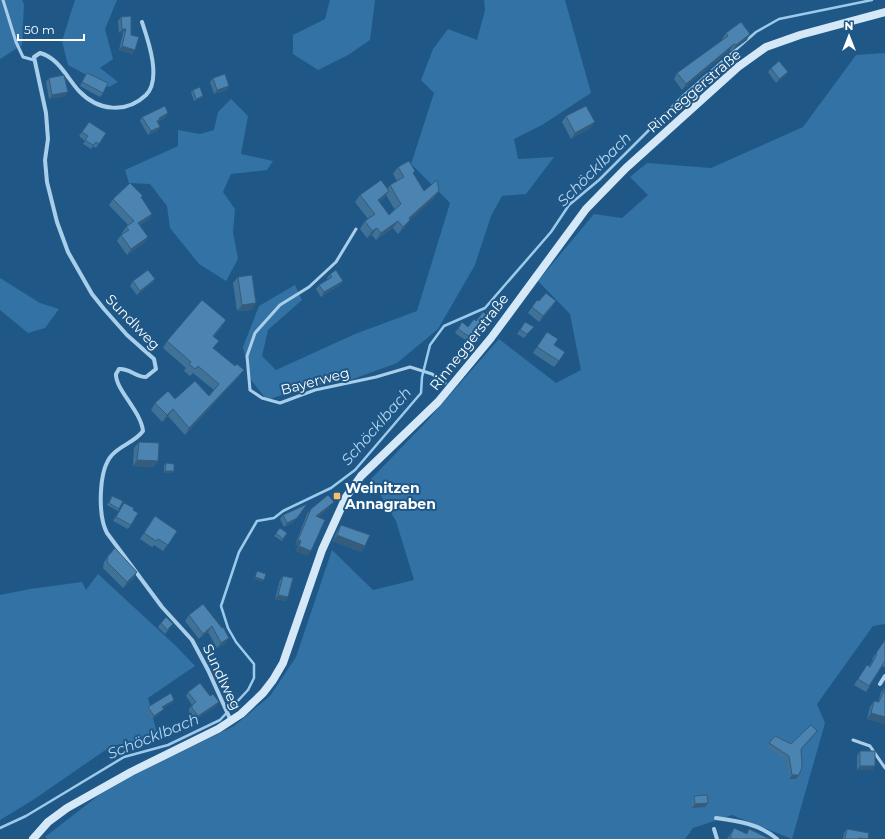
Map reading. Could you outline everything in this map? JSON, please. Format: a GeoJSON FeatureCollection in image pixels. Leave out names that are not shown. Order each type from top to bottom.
{"type":"FeatureCollection","features":[{"type":"Feature","properties":{"kind":"main road","name":"Rinneggerstraße"},"geometry":{"type":"LineString","coordinates":[[34,839],[48,822],[66,808],[131,772],[218,729],[241,714],[263,693],[283,663],[322,550],[346,497],[361,476],[438,402],[491,338],[586,209],[626,168],[738,67],[766,47],[800,35],[885,12]]}},
{"type":"Feature","properties":{"kind":"street"},"geometry":{"type":"LineString","coordinates":[[34,60],[36,54],[40,53],[56,62],[79,92],[95,103],[110,108],[121,108],[137,103],[148,92],[154,75],[149,42],[142,22]]}},
{"type":"Feature","properties":{"kind":"street","name":"Sundlweg"},"geometry":{"type":"LineString","coordinates":[[34,60],[46,113],[48,139],[45,160],[47,182],[57,222],[68,252],[94,297],[127,335],[154,359],[156,364],[156,370],[146,378],[124,369],[119,370],[116,374],[118,384],[143,424],[143,431],[139,436],[110,456],[104,471],[101,500],[103,525],[162,607],[192,640],[208,670],[231,721]]}},
{"type":"Feature","properties":{"kind":"street"},"geometry":{"type":"LineString","coordinates":[[880,684],[885,676]]}},
{"type":"Feature","properties":{"kind":"street"},"geometry":{"type":"LineString","coordinates":[[716,818],[748,823],[768,831],[777,839]]}},
{"type":"Feature","properties":{"kind":"street"},"geometry":{"type":"LineString","coordinates":[[714,829],[716,839]]}},
{"type":"Feature","properties":{"kind":"lane"},"geometry":{"type":"LineString","coordinates":[[2,0],[16,42],[23,57],[34,60]]}},
{"type":"Feature","properties":{"kind":"lane","name":"Bayerweg"},"geometry":{"type":"LineString","coordinates":[[356,229],[336,262],[309,287],[280,305],[255,333],[247,356],[250,390],[262,398],[280,403],[315,390],[376,377],[402,368],[410,367],[427,372],[445,383]]}},
{"type":"Feature","properties":{"kind":"lane"},"geometry":{"type":"LineString","coordinates":[[853,740],[870,746],[885,768]]}},
{"type":"Feature","properties":{"kind":"shaded area"},"geometry":{"type":"Polygon","coordinates":[[[0,0],[22,0],[24,4],[22,45],[0,59],[0,0]]]}},
{"type":"Feature","properties":{"kind":"shaded area"},"geometry":{"type":"Polygon","coordinates":[[[75,0],[117,0],[105,29],[113,59],[100,68],[118,82],[109,87],[68,65],[62,41],[75,0]]]}},
{"type":"Feature","properties":{"kind":"shaded area"},"geometry":{"type":"Polygon","coordinates":[[[330,0],[375,0],[370,40],[348,55],[318,70],[293,54],[293,35],[325,19],[330,0]]]}},
{"type":"Feature","properties":{"kind":"shaded area"},"geometry":{"type":"Polygon","coordinates":[[[484,0],[565,0],[591,93],[542,125],[514,139],[518,159],[554,157],[526,194],[502,196],[491,216],[475,265],[438,329],[397,363],[353,379],[306,387],[267,400],[251,380],[243,347],[259,306],[295,285],[302,300],[268,330],[262,356],[276,370],[355,334],[417,311],[450,203],[411,164],[434,93],[421,80],[433,49],[448,29],[477,40],[485,10],[484,0]]]}},
{"type":"Feature","properties":{"kind":"shaded area"},"geometry":{"type":"Polygon","coordinates":[[[885,53],[885,624],[873,626],[817,704],[825,723],[792,839],[732,815],[693,828],[685,839],[47,839],[45,837],[99,795],[132,776],[234,726],[270,696],[296,657],[332,550],[373,590],[414,580],[396,521],[371,479],[426,422],[499,339],[556,383],[581,370],[570,314],[538,281],[594,214],[622,218],[648,195],[630,177],[647,163],[711,168],[803,127],[856,55],[885,53]]]}},
{"type":"Feature","properties":{"kind":"shaded area"},"geometry":{"type":"Polygon","coordinates":[[[231,99],[248,116],[241,154],[273,161],[267,170],[231,174],[223,192],[235,209],[233,232],[238,259],[226,281],[199,264],[170,228],[167,206],[150,184],[129,183],[125,170],[178,146],[178,130],[200,134],[214,130],[218,112],[231,99]]]}},
{"type":"Feature","properties":{"kind":"shaded area"},"geometry":{"type":"Polygon","coordinates":[[[0,278],[40,303],[59,309],[45,328],[28,333],[0,310],[0,278]]]}},
{"type":"Feature","properties":{"kind":"shaded area"},"geometry":{"type":"Polygon","coordinates":[[[98,574],[177,647],[195,666],[148,698],[158,737],[117,745],[104,751],[33,800],[0,820],[0,595],[30,589],[82,582],[86,590],[98,574]]]}},
{"type":"Feature","properties":{"kind":"building"},"geometry":{"type":"Polygon","coordinates":[[[131,16],[131,35],[139,37],[135,50],[122,46],[126,29],[122,29],[121,17],[131,16]]]}},
{"type":"Feature","properties":{"kind":"building"},"geometry":{"type":"Polygon","coordinates":[[[741,22],[750,34],[736,45],[734,44],[686,84],[677,73],[728,36],[726,33],[741,22]]]}},
{"type":"Feature","properties":{"kind":"building"},"geometry":{"type":"Polygon","coordinates":[[[779,61],[788,72],[779,79],[771,68],[779,61]]]}},
{"type":"Feature","properties":{"kind":"building"},"geometry":{"type":"Polygon","coordinates":[[[87,73],[108,83],[103,93],[82,82],[87,73]]]}},
{"type":"Feature","properties":{"kind":"building"},"geometry":{"type":"Polygon","coordinates":[[[225,74],[229,86],[217,90],[213,78],[225,74]]]}},
{"type":"Feature","properties":{"kind":"building"},"geometry":{"type":"Polygon","coordinates":[[[64,75],[68,92],[52,95],[49,78],[64,75]]]}},
{"type":"Feature","properties":{"kind":"building"},"geometry":{"type":"Polygon","coordinates":[[[200,87],[203,96],[196,99],[193,90],[200,87]]]}},
{"type":"Feature","properties":{"kind":"building"},"geometry":{"type":"Polygon","coordinates":[[[165,106],[168,113],[159,118],[160,119],[157,121],[160,127],[151,131],[142,117],[165,106]]]}},
{"type":"Feature","properties":{"kind":"building"},"geometry":{"type":"Polygon","coordinates":[[[586,106],[595,122],[575,133],[566,116],[586,106]]]}},
{"type":"Feature","properties":{"kind":"building"},"geometry":{"type":"Polygon","coordinates":[[[89,122],[106,133],[99,144],[96,142],[93,145],[85,140],[88,136],[82,132],[89,122]]]}},
{"type":"Feature","properties":{"kind":"building"},"geometry":{"type":"Polygon","coordinates":[[[409,161],[415,171],[413,173],[424,191],[437,180],[439,191],[409,218],[410,220],[403,227],[398,221],[381,233],[377,228],[372,231],[365,221],[375,214],[360,195],[381,180],[389,191],[378,200],[389,215],[401,204],[390,185],[404,177],[398,167],[409,161]]]}},
{"type":"Feature","properties":{"kind":"building"},"geometry":{"type":"Polygon","coordinates":[[[130,183],[143,196],[141,197],[152,214],[138,223],[148,237],[131,249],[121,235],[129,230],[126,227],[134,221],[113,199],[130,183]]]}},
{"type":"Feature","properties":{"kind":"building"},"geometry":{"type":"Polygon","coordinates":[[[148,270],[155,279],[140,291],[133,281],[148,270]]]}},
{"type":"Feature","properties":{"kind":"building"},"geometry":{"type":"Polygon","coordinates":[[[336,270],[343,281],[324,292],[319,285],[332,277],[330,274],[336,270]]]}},
{"type":"Feature","properties":{"kind":"building"},"geometry":{"type":"Polygon","coordinates":[[[252,275],[256,303],[242,305],[238,277],[252,275]]]}},
{"type":"Feature","properties":{"kind":"building"},"geometry":{"type":"Polygon","coordinates":[[[546,293],[556,301],[543,316],[532,307],[537,300],[539,301],[546,293]]]}},
{"type":"Feature","properties":{"kind":"building"},"geometry":{"type":"Polygon","coordinates":[[[202,300],[226,320],[213,336],[219,341],[213,348],[235,366],[237,364],[244,370],[189,428],[173,409],[167,415],[155,403],[168,391],[175,399],[195,381],[209,396],[219,384],[198,366],[195,369],[189,364],[191,362],[167,341],[202,300]]]}},
{"type":"Feature","properties":{"kind":"building"},"geometry":{"type":"Polygon","coordinates":[[[483,312],[490,317],[474,340],[458,329],[462,322],[468,327],[474,319],[476,321],[483,312]]]}},
{"type":"Feature","properties":{"kind":"building"},"geometry":{"type":"Polygon","coordinates":[[[525,322],[534,327],[527,334],[520,330],[525,322]]]}},
{"type":"Feature","properties":{"kind":"building"},"geometry":{"type":"Polygon","coordinates":[[[547,332],[558,339],[554,345],[565,352],[559,361],[537,347],[547,332]]]}},
{"type":"Feature","properties":{"kind":"building"},"geometry":{"type":"Polygon","coordinates":[[[139,442],[159,443],[158,461],[137,460],[139,442]]]}},
{"type":"Feature","properties":{"kind":"building"},"geometry":{"type":"Polygon","coordinates":[[[166,463],[174,464],[174,471],[165,471],[166,463]]]}},
{"type":"Feature","properties":{"kind":"building"},"geometry":{"type":"Polygon","coordinates":[[[328,495],[334,502],[316,516],[325,520],[311,551],[299,546],[301,541],[298,540],[311,509],[328,495]]]}},
{"type":"Feature","properties":{"kind":"building"},"geometry":{"type":"Polygon","coordinates":[[[112,496],[123,501],[119,509],[109,503],[112,496]]]}},
{"type":"Feature","properties":{"kind":"building"},"geometry":{"type":"Polygon","coordinates":[[[124,503],[134,508],[133,510],[138,513],[131,525],[116,517],[124,503]]]}},
{"type":"Feature","properties":{"kind":"building"},"geometry":{"type":"Polygon","coordinates":[[[307,504],[297,518],[287,523],[283,515],[307,504]]]}},
{"type":"Feature","properties":{"kind":"building"},"geometry":{"type":"Polygon","coordinates":[[[155,516],[177,531],[168,545],[158,539],[156,541],[144,533],[155,516]]]}},
{"type":"Feature","properties":{"kind":"building"},"geometry":{"type":"Polygon","coordinates":[[[341,525],[370,535],[365,546],[337,535],[341,525]]]}},
{"type":"Feature","properties":{"kind":"building"},"geometry":{"type":"Polygon","coordinates":[[[280,528],[287,533],[283,539],[276,533],[280,528]]]}},
{"type":"Feature","properties":{"kind":"building"},"geometry":{"type":"Polygon","coordinates":[[[115,548],[137,572],[127,582],[107,562],[108,556],[115,548]]]}},
{"type":"Feature","properties":{"kind":"building"},"geometry":{"type":"Polygon","coordinates":[[[257,571],[266,574],[264,580],[255,577],[257,571]]]}},
{"type":"Feature","properties":{"kind":"building"},"geometry":{"type":"Polygon","coordinates":[[[283,576],[293,578],[288,597],[278,595],[283,576]]]}},
{"type":"Feature","properties":{"kind":"building"},"geometry":{"type":"Polygon","coordinates":[[[203,604],[222,628],[223,627],[229,638],[221,643],[212,626],[203,634],[189,615],[203,604]]]}},
{"type":"Feature","properties":{"kind":"building"},"geometry":{"type":"Polygon","coordinates":[[[166,617],[173,624],[167,630],[161,623],[166,617]]]}},
{"type":"Feature","properties":{"kind":"building"},"geometry":{"type":"Polygon","coordinates":[[[885,640],[885,661],[869,686],[858,679],[867,665],[870,667],[877,654],[876,653],[885,640]]]}},
{"type":"Feature","properties":{"kind":"building"},"geometry":{"type":"Polygon","coordinates":[[[200,683],[210,696],[213,694],[219,702],[198,716],[192,708],[192,705],[196,702],[188,692],[200,683]]]}},
{"type":"Feature","properties":{"kind":"building"},"geometry":{"type":"Polygon","coordinates":[[[885,688],[885,717],[871,713],[874,701],[879,702],[885,688]]]}},
{"type":"Feature","properties":{"kind":"building"},"geometry":{"type":"Polygon","coordinates":[[[171,693],[174,700],[162,707],[164,709],[154,716],[148,707],[171,693]]]}},
{"type":"Feature","properties":{"kind":"building"},"geometry":{"type":"Polygon","coordinates":[[[811,725],[817,731],[801,749],[802,767],[799,775],[792,775],[789,756],[769,743],[775,736],[791,744],[811,725]]]}},
{"type":"Feature","properties":{"kind":"building"},"geometry":{"type":"Polygon","coordinates":[[[860,751],[875,751],[875,766],[860,766],[860,751]]]}},
{"type":"Feature","properties":{"kind":"building"},"geometry":{"type":"Polygon","coordinates":[[[707,795],[708,803],[695,804],[694,796],[707,795]]]}},
{"type":"Feature","properties":{"kind":"building"},"geometry":{"type":"Polygon","coordinates":[[[734,828],[747,834],[749,829],[770,839],[733,839],[730,837],[734,828]]]}},
{"type":"Feature","properties":{"kind":"building"},"geometry":{"type":"Polygon","coordinates":[[[847,829],[869,833],[868,839],[845,839],[847,829]]]}},
{"type":"Feature","properties":{"kind":"waterway","name":"Schöcklbach"},"geometry":{"type":"LineString","coordinates":[[0,828],[26,816],[124,757],[168,745],[220,720],[248,690],[254,678],[254,664],[236,642],[228,628],[221,606],[239,552],[257,521],[274,518],[283,511],[331,488],[355,470],[421,393],[422,377],[430,345],[444,326],[485,308],[551,232],[569,205],[599,180],[684,95],[756,32],[779,19],[872,0]]}},
{"type":"Feature","properties":{"kind":"place","name":"Weinitzen Annagraben"},"geometry":{"type":"Point","coordinates":[337,496]}}]}
